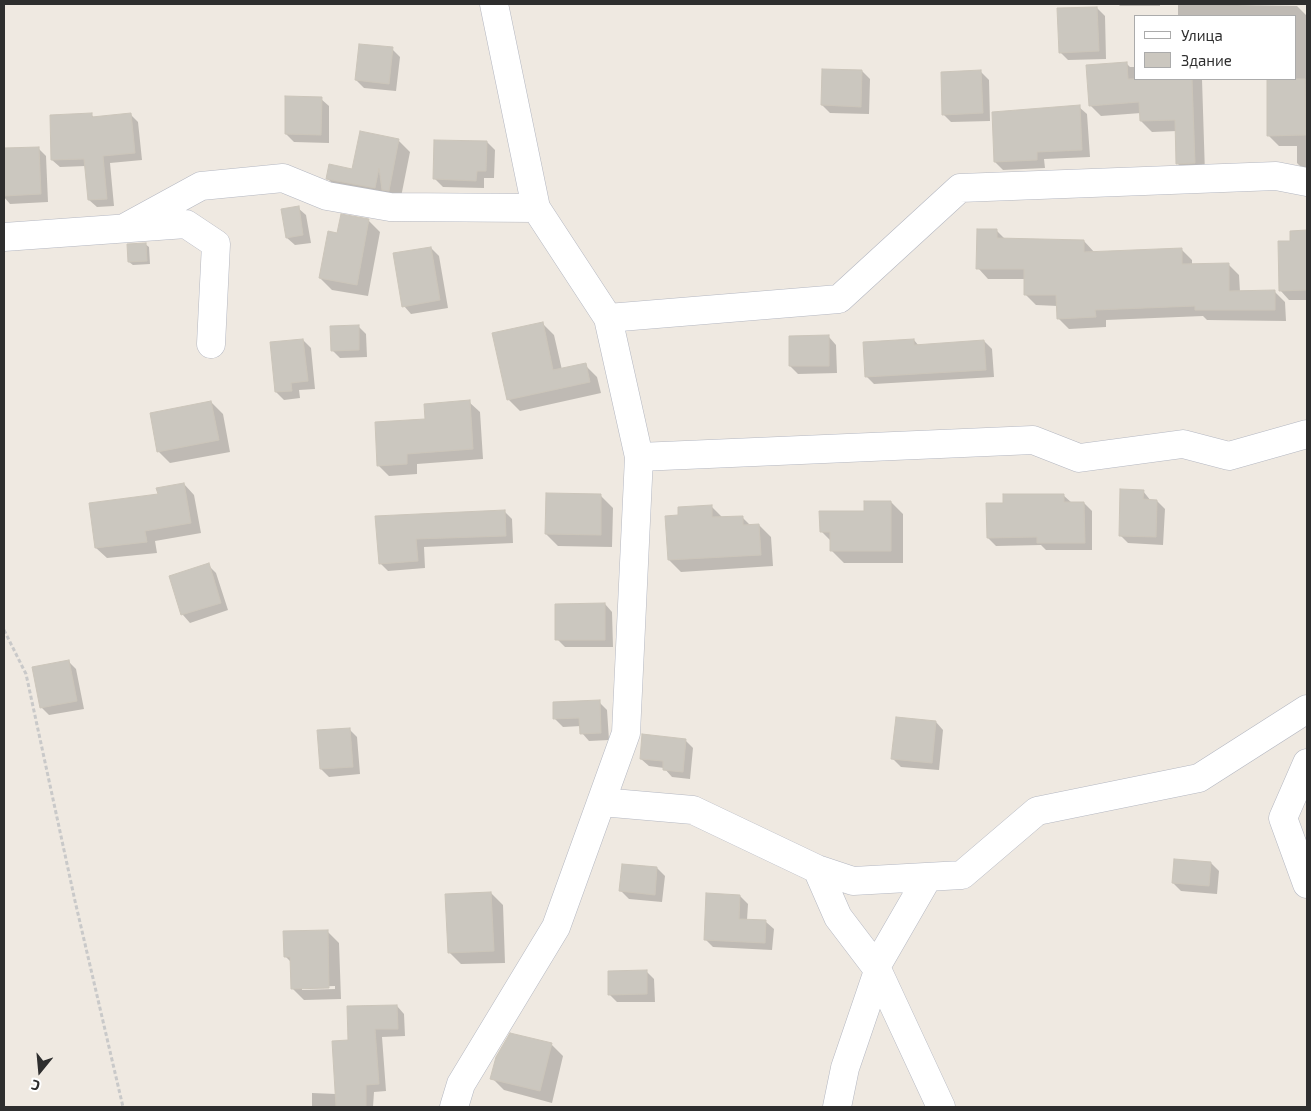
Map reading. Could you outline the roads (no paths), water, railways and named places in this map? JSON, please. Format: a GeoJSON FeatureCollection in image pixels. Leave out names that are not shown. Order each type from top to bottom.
{"type":"FeatureCollection","features":[{"type":"Feature","properties":{"kind":"street"},"geometry":{"type":"LineString","coordinates":[[454,1107],[461,1084],[556,927],[626,733],[639,457],[608,318],[536,208],[494,4]]}},
{"type":"Feature","properties":{"kind":"street"},"geometry":{"type":"LineString","coordinates":[[608,318],[839,299],[960,188],[1276,176],[1307,182]]}},
{"type":"Feature","properties":{"kind":"street"},"geometry":{"type":"LineString","coordinates":[[126,227],[201,186],[283,178],[327,196],[390,207],[536,208]]}},
{"type":"Feature","properties":{"kind":"street"},"geometry":{"type":"LineString","coordinates":[[4,237],[186,224],[216,244],[211,344]]}},
{"type":"Feature","properties":{"kind":"street"},"geometry":{"type":"LineString","coordinates":[[639,457],[1032,440],[1079,458],[1183,444],[1230,456],[1307,434]]}},
{"type":"Feature","properties":{"kind":"street"},"geometry":{"type":"LineString","coordinates":[[601,802],[693,810],[817,869],[853,881],[962,874],[1037,811],[1198,778],[1307,709]]}},
{"type":"Feature","properties":{"kind":"street"},"geometry":{"type":"LineString","coordinates":[[1307,763],[1283,818],[1307,884]]}},
{"type":"Feature","properties":{"kind":"street"},"geometry":{"type":"LineString","coordinates":[[817,869],[838,917],[877,969],[941,1107]]}},
{"type":"Feature","properties":{"kind":"street"},"geometry":{"type":"LineString","coordinates":[[837,1107],[845,1068],[877,969],[928,877]]}}]}
